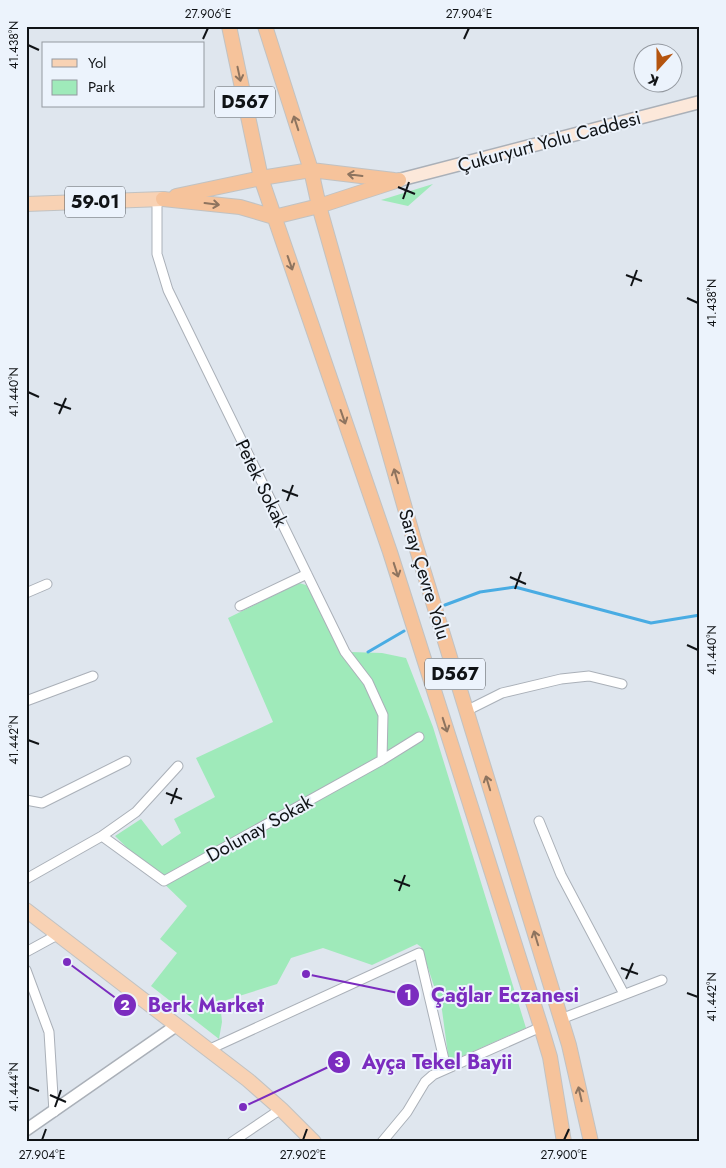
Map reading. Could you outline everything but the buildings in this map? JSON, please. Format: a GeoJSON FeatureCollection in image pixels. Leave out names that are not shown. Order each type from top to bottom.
{"type":"FeatureCollection","features":[{"type":"Feature","properties":{"kind":"highway","name":"D567"},"geometry":{"type":"LineString","coordinates":[[229,26],[261,178],[274,217]]}},
{"type":"Feature","properties":{"kind":"highway","name":"D567"},"geometry":{"type":"LineString","coordinates":[[265,26],[311,170],[320,206]]}},
{"type":"Feature","properties":{"kind":"highway"},"geometry":{"type":"LineString","coordinates":[[160,199],[261,178],[311,170],[398,180]]}},
{"type":"Feature","properties":{"kind":"highway"},"geometry":{"type":"LineString","coordinates":[[274,217],[320,206],[398,180]]}},
{"type":"Feature","properties":{"kind":"highway","name":"59-01"},"geometry":{"type":"LineString","coordinates":[[160,199],[240,208],[274,217]]}},
{"type":"Feature","properties":{"kind":"highway","name":"Saray Çevre Yolu"},"geometry":{"type":"LineString","coordinates":[[320,206],[414,540],[569,1045],[591,1142]]}},
{"type":"Feature","properties":{"kind":"highway","name":"Saray Çevre Yolu"},"geometry":{"type":"LineString","coordinates":[[274,217],[390,552],[541,1027],[550,1057],[564,1142]]}},
{"type":"Feature","properties":{"kind":"main road","name":"Çukuryurt Yolu Caddesi"},"geometry":{"type":"LineString","coordinates":[[398,180],[700,102]]}},
{"type":"Feature","properties":{"kind":"main road","name":"59-01"},"geometry":{"type":"LineString","coordinates":[[26,204],[160,199]]}},
{"type":"Feature","properties":{"kind":"main road"},"geometry":{"type":"LineString","coordinates":[[26,910],[210,1049],[281,1109],[314,1142]]}},
{"type":"Feature","properties":{"kind":"street","name":"Petek Sokak"},"geometry":{"type":"LineString","coordinates":[[160,199],[157,254],[168,290],[345,652],[368,682],[383,715],[382,760]]}},
{"type":"Feature","properties":{"kind":"street"},"geometry":{"type":"LineString","coordinates":[[240,606],[307,574]]}},
{"type":"Feature","properties":{"kind":"street"},"geometry":{"type":"LineString","coordinates":[[26,593],[47,584]]}},
{"type":"Feature","properties":{"kind":"street"},"geometry":{"type":"LineString","coordinates":[[26,701],[93,676]]}},
{"type":"Feature","properties":{"kind":"street"},"geometry":{"type":"LineString","coordinates":[[466,711],[502,693],[561,679],[589,676],[622,684]]}},
{"type":"Feature","properties":{"kind":"street","name":"Dolunay Sokak"},"geometry":{"type":"LineString","coordinates":[[102,836],[164,881],[382,760],[419,736]]}},
{"type":"Feature","properties":{"kind":"street"},"geometry":{"type":"LineString","coordinates":[[26,800],[42,803],[126,761]]}},
{"type":"Feature","properties":{"kind":"street"},"geometry":{"type":"LineString","coordinates":[[26,879],[102,836],[136,812],[178,766]]}},
{"type":"Feature","properties":{"kind":"street"},"geometry":{"type":"LineString","coordinates":[[539,820],[561,875],[624,994]]}},
{"type":"Feature","properties":{"kind":"street"},"geometry":{"type":"LineString","coordinates":[[26,952],[59,934]]}},
{"type":"Feature","properties":{"kind":"street"},"geometry":{"type":"LineString","coordinates":[[210,1049],[419,953],[446,1068]]}},
{"type":"Feature","properties":{"kind":"street"},"geometry":{"type":"LineString","coordinates":[[26,970],[49,1032],[54,1112]]}},
{"type":"Feature","properties":{"kind":"street"},"geometry":{"type":"LineString","coordinates":[[561,1019],[662,980]]}},
{"type":"Feature","properties":{"kind":"street"},"geometry":{"type":"LineString","coordinates":[[26,1130],[177,1024]]}},
{"type":"Feature","properties":{"kind":"street"},"geometry":{"type":"LineString","coordinates":[[382,1142],[407,1112],[425,1082],[433,1075],[541,1027]]}},
{"type":"Feature","properties":{"kind":"street"},"geometry":{"type":"LineString","coordinates":[[232,1142],[281,1109]]}},
{"type":"Feature","properties":{"kind":"green space"},"geometry":{"type":"Polygon","coordinates":[[[433,184],[408,206],[381,200],[433,184]]]}},
{"type":"Feature","properties":{"kind":"green space"},"geometry":{"type":"Polygon","coordinates":[[[299,583],[306,585],[351,652],[382,653],[406,658],[433,727],[526,1028],[449,1062],[442,1010],[421,947],[417,944],[372,965],[323,948],[291,958],[277,984],[220,1002],[222,1022],[219,1039],[151,986],[177,953],[160,939],[187,906],[115,836],[141,819],[162,846],[181,833],[174,819],[215,797],[196,758],[273,722],[228,618],[299,583]]]}},
{"type":"Feature","properties":{"kind":"waterway"},"geometry":{"type":"LineString","coordinates":[[445,605],[480,592],[515,587],[651,623],[700,615]]}},
{"type":"Feature","properties":{"kind":"waterway"},"geometry":{"type":"LineString","coordinates":[[368,652],[404,631]]}},
{"type":"Feature","properties":{"kind":"place","name":"Berk Market"},"geometry":{"type":"Point","coordinates":[67,962]}},
{"type":"Feature","properties":{"kind":"place","name":"Çağlar Eczanesi"},"geometry":{"type":"Point","coordinates":[306,974]}},
{"type":"Feature","properties":{"kind":"place","name":"Ayça Tekel Bayii"},"geometry":{"type":"Point","coordinates":[243,1107]}}]}
